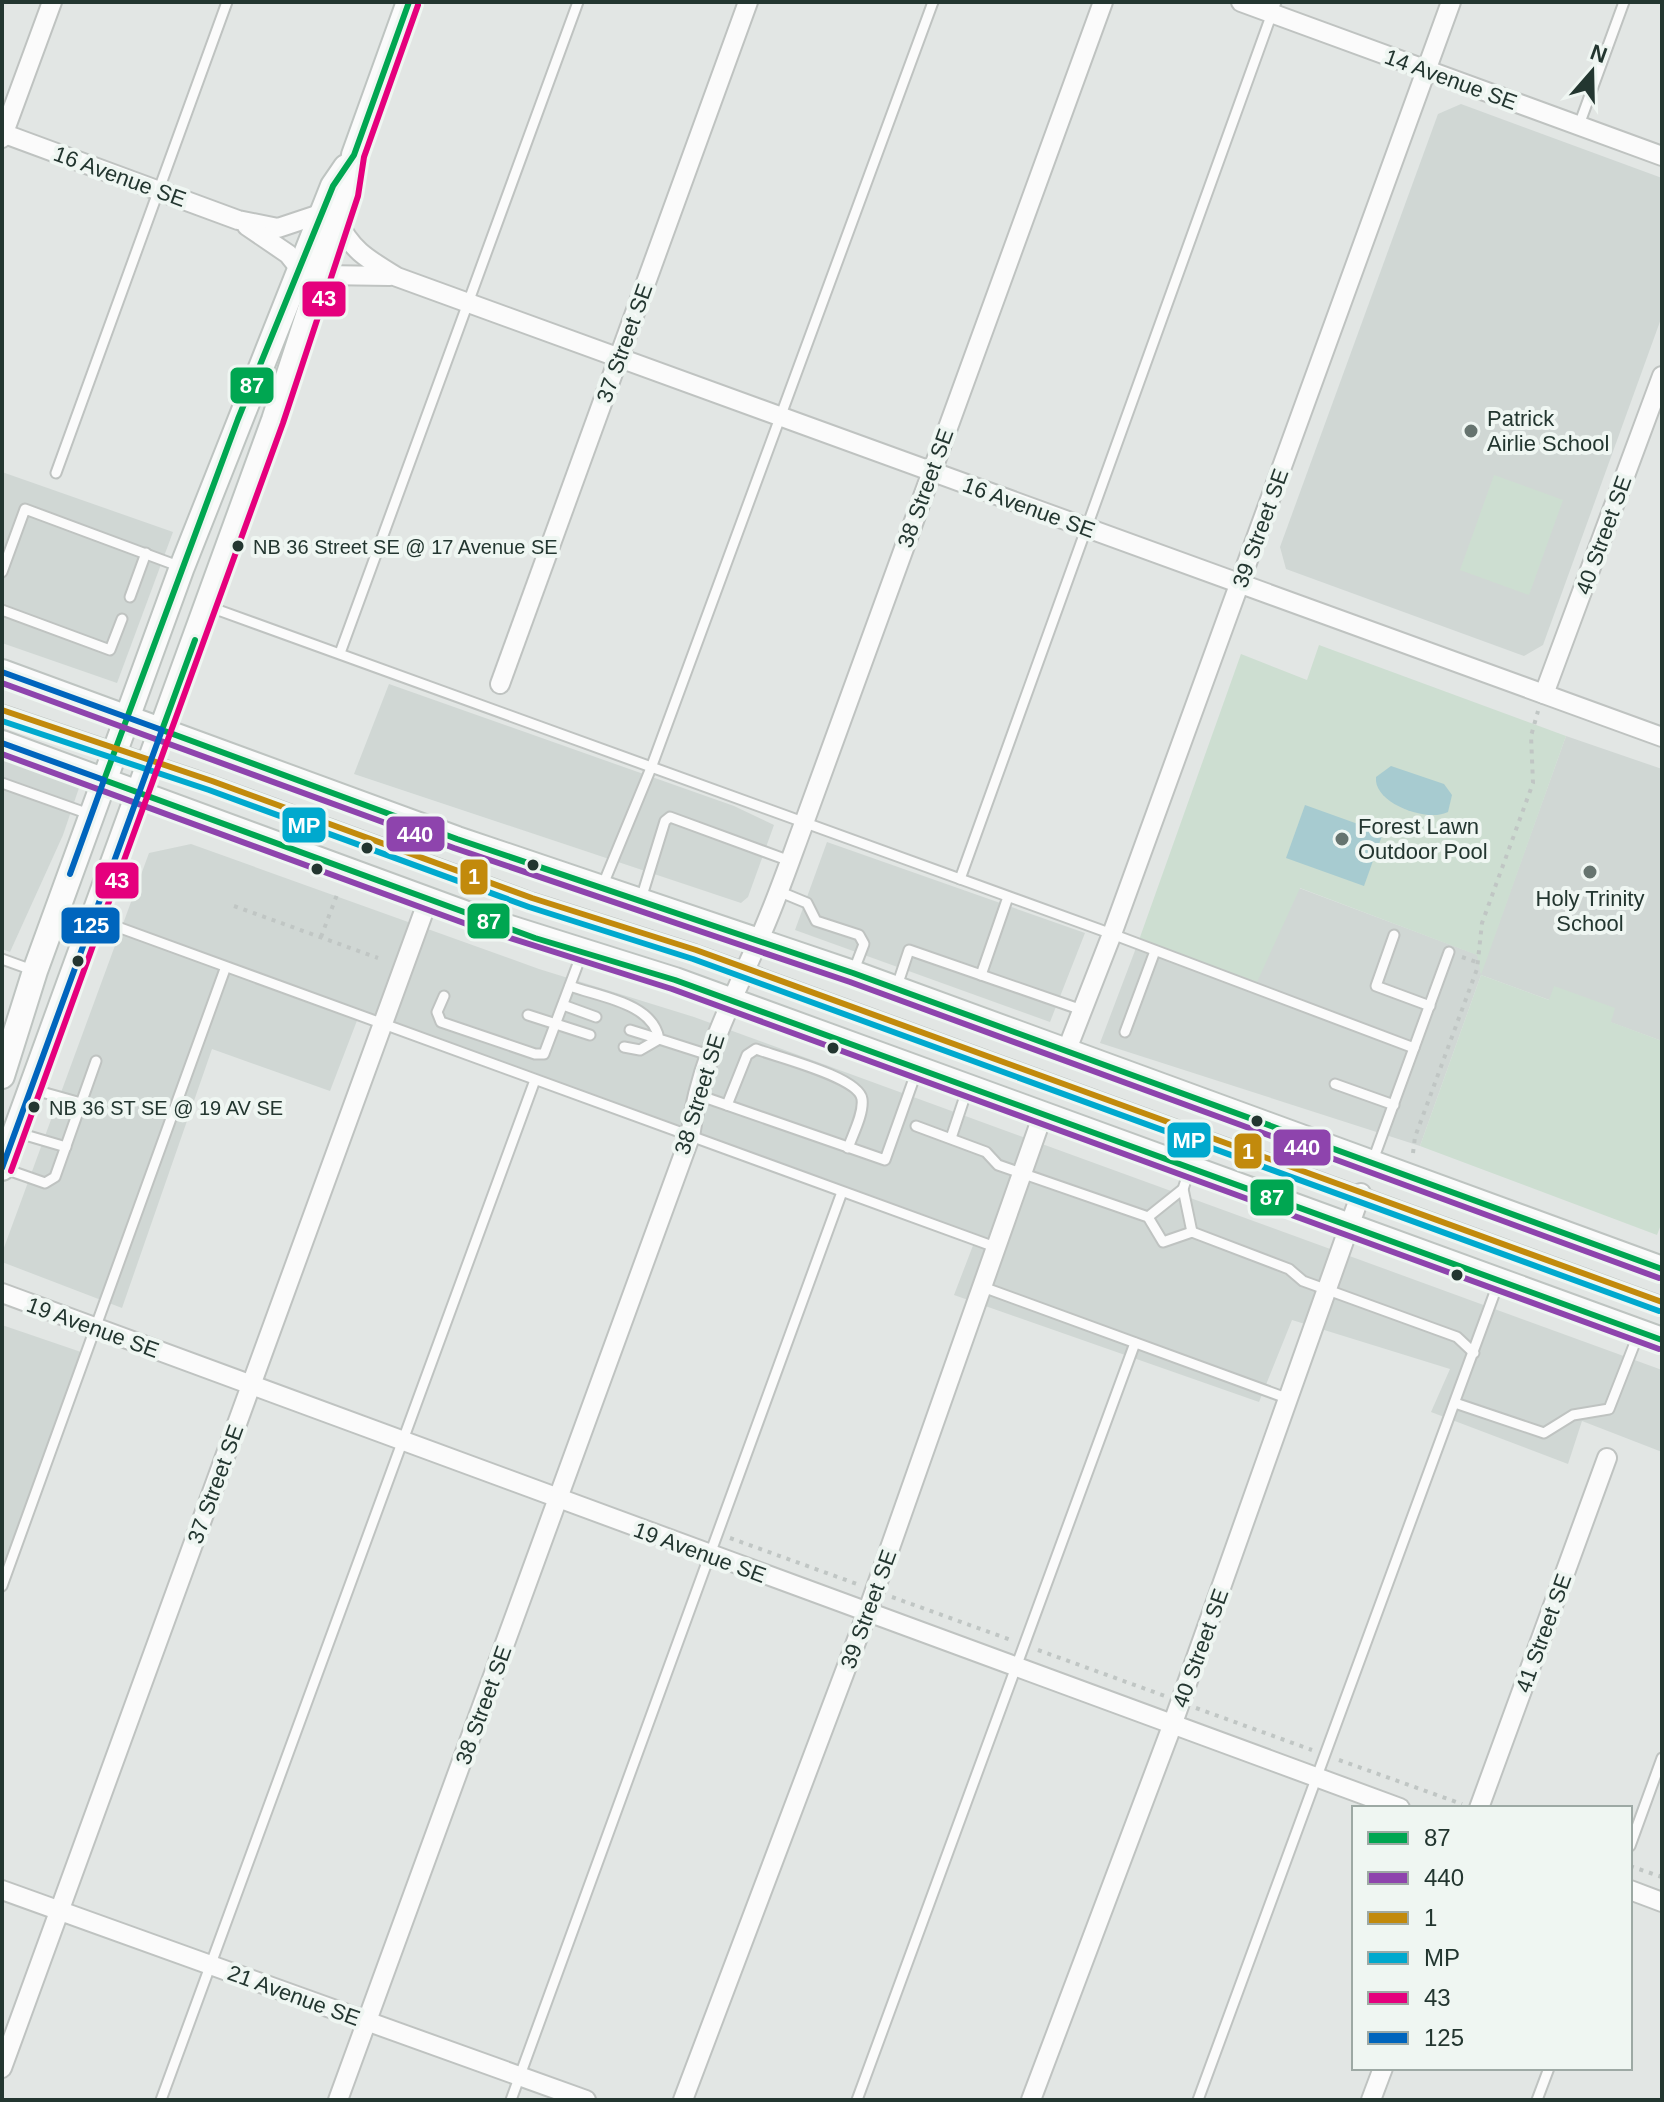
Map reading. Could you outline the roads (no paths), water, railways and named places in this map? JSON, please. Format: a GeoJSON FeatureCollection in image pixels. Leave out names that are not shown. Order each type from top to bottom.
{"type":"FeatureCollection","features":[{"type":"Feature","properties":{"kind":"main road"},"geometry":{"type":"LineString","coordinates":[[2,1168],[207,606],[310,272],[330,217],[333,186],[354,155],[409,2]]}},
{"type":"Feature","properties":{"kind":"main road"},"geometry":{"type":"LineString","coordinates":[[2,1076],[35,971],[182,567],[310,272]]}},
{"type":"Feature","properties":{"kind":"main road"},"geometry":{"type":"LineString","coordinates":[[2,672],[457,839],[853,973],[1662,1269]]}},
{"type":"Feature","properties":{"kind":"main road"},"geometry":{"type":"LineString","coordinates":[[2,743],[428,900],[731,1000],[1043,1114],[1187,1178],[1349,1226],[1651,1336]]}},
{"type":"Feature","properties":{"kind":"street"},"geometry":{"type":"LineString","coordinates":[[3,135],[52,2]]}},
{"type":"Feature","properties":{"kind":"street","name":"37 Street SE"},"geometry":{"type":"LineString","coordinates":[[500,684],[748,2]]}},
{"type":"Feature","properties":{"kind":"street","name":"38 Street SE"},"geometry":{"type":"LineString","coordinates":[[338,2100],[690,1137],[695,1093],[790,861],[1103,2]]}},
{"type":"Feature","properties":{"kind":"street","name":"14 Avenue SE"},"geometry":{"type":"LineString","coordinates":[[1241,2],[1274,8],[1426,70],[1662,156]]}},
{"type":"Feature","properties":{"kind":"street","name":"39 Street SE"},"geometry":{"type":"LineString","coordinates":[[1066,1052],[1112,934],[1451,2]]}},
{"type":"Feature","properties":{"kind":"street","name":"16 Avenue SE"},"geometry":{"type":"LineString","coordinates":[[3,135],[238,220],[278,228],[330,217],[346,241],[364,258],[397,277],[1662,737]]}},
{"type":"Feature","properties":{"kind":"street","name":"16 Avenue SE"},"geometry":{"type":"LineString","coordinates":[[238,220],[310,272],[397,277]]}},
{"type":"Feature","properties":{"kind":"street","name":"40 Street SE"},"geometry":{"type":"LineString","coordinates":[[1544,694],[1662,376]]}},
{"type":"Feature","properties":{"kind":"street","name":"37 Street SE"},"geometry":{"type":"LineString","coordinates":[[2,2068],[428,900]]}},
{"type":"Feature","properties":{"kind":"street","name":"39 Street SE"},"geometry":{"type":"LineString","coordinates":[[683,2100],[867,1613],[1043,1114]]}},
{"type":"Feature","properties":{"kind":"street","name":"40 Street SE"},"geometry":{"type":"LineString","coordinates":[[1031,2100],[1172,1726],[1361,1193]]}},
{"type":"Feature","properties":{"kind":"street","name":"19 Avenue SE"},"geometry":{"type":"LineString","coordinates":[[2,1293],[1395,1806]]}},
{"type":"Feature","properties":{"kind":"street","name":"41 Street SE"},"geometry":{"type":"LineString","coordinates":[[1480,1806],[1607,1458]]}},
{"type":"Feature","properties":{"kind":"street","name":"21 Avenue SE"},"geometry":{"type":"LineString","coordinates":[[2,1890],[586,2100]]}},
{"type":"Feature","properties":{"kind":"street"},"geometry":{"type":"LineString","coordinates":[[1632,1891],[1662,1902]]}},
{"type":"Feature","properties":{"kind":"street"},"geometry":{"type":"LineString","coordinates":[[1371,2100],[1382,2070]]}},
{"type":"Feature","properties":{"kind":"lane"},"geometry":{"type":"LineString","coordinates":[[56,473],[227,2]]}},
{"type":"Feature","properties":{"kind":"lane"},"geometry":{"type":"LineString","coordinates":[[340,653],[578,2]]}},
{"type":"Feature","properties":{"kind":"lane"},"geometry":{"type":"LineString","coordinates":[[602,887],[651,768],[933,2]]}},
{"type":"Feature","properties":{"kind":"lane"},"geometry":{"type":"LineString","coordinates":[[1579,125],[1624,2]]}},
{"type":"Feature","properties":{"kind":"lane"},"geometry":{"type":"LineString","coordinates":[[960,879],[1274,8]]}},
{"type":"Feature","properties":{"kind":"lane"},"geometry":{"type":"LineString","coordinates":[[2,572],[25,509],[182,567]]}},
{"type":"Feature","properties":{"kind":"lane"},"geometry":{"type":"LineString","coordinates":[[130,597],[146,553]]}},
{"type":"Feature","properties":{"kind":"lane"},"geometry":{"type":"LineString","coordinates":[[207,606],[1112,934],[1414,1048]]}},
{"type":"Feature","properties":{"kind":"lane"},"geometry":{"type":"LineString","coordinates":[[2,610],[110,650],[122,619]]}},
{"type":"Feature","properties":{"kind":"lane"},"geometry":{"type":"LineString","coordinates":[[2,710],[532,898],[746,969],[1662,1302]]}},
{"type":"Feature","properties":{"kind":"lane"},"geometry":{"type":"LineString","coordinates":[[2,783],[91,815]]}},
{"type":"Feature","properties":{"kind":"lane"},"geometry":{"type":"LineString","coordinates":[[641,899],[665,821],[670,817],[790,861]]}},
{"type":"Feature","properties":{"kind":"lane"},"geometry":{"type":"LineString","coordinates":[[778,891],[807,903],[816,921],[859,935],[864,944],[853,973]]}},
{"type":"Feature","properties":{"kind":"lane"},"geometry":{"type":"LineString","coordinates":[[981,975],[1008,897]]}},
{"type":"Feature","properties":{"kind":"lane"},"geometry":{"type":"LineString","coordinates":[[93,918],[225,969],[995,1247]]}},
{"type":"Feature","properties":{"kind":"lane"},"geometry":{"type":"LineString","coordinates":[[1394,935],[1376,986],[1430,1006]]}},
{"type":"Feature","properties":{"kind":"lane"},"geometry":{"type":"LineString","coordinates":[[896,989],[909,950],[1082,1010]]}},
{"type":"Feature","properties":{"kind":"lane"},"geometry":{"type":"LineString","coordinates":[[1125,1032],[1155,951]]}},
{"type":"Feature","properties":{"kind":"lane"},"geometry":{"type":"LineString","coordinates":[[444,996],[437,1012],[441,1022],[535,1054],[544,1054],[582,952]]}},
{"type":"Feature","properties":{"kind":"lane"},"geometry":{"type":"LineString","coordinates":[[1372,1164],[1449,952]]}},
{"type":"Feature","properties":{"kind":"lane"},"geometry":{"type":"LineString","coordinates":[[2,959],[35,971]]}},
{"type":"Feature","properties":{"kind":"lane"},"geometry":{"type":"LineString","coordinates":[[2,1586],[225,969]]}},
{"type":"Feature","properties":{"kind":"lane"},"geometry":{"type":"LineString","coordinates":[[570,986],[642,1011],[653,1020],[659,1039]]}},
{"type":"Feature","properties":{"kind":"lane"},"geometry":{"type":"LineString","coordinates":[[563,1005],[596,1017]]}},
{"type":"Feature","properties":{"kind":"lane"},"geometry":{"type":"LineString","coordinates":[[528,1015],[590,1035]]}},
{"type":"Feature","properties":{"kind":"lane"},"geometry":{"type":"LineString","coordinates":[[630,1030],[709,1055]]}},
{"type":"Feature","properties":{"kind":"lane"},"geometry":{"type":"LineString","coordinates":[[624,1047],[640,1050],[659,1039]]}},
{"type":"Feature","properties":{"kind":"lane"},"geometry":{"type":"LineString","coordinates":[[727,1105],[747,1055],[756,1049],[845,1080],[860,1091],[863,1102],[848,1148]]}},
{"type":"Feature","properties":{"kind":"lane"},"geometry":{"type":"LineString","coordinates":[[2,1168],[45,1183],[51,1181],[96,1061]]}},
{"type":"Feature","properties":{"kind":"lane"},"geometry":{"type":"LineString","coordinates":[[695,1093],[885,1160],[918,1069]]}},
{"type":"Feature","properties":{"kind":"lane"},"geometry":{"type":"LineString","coordinates":[[161,2100],[400,1440],[535,1080]]}},
{"type":"Feature","properties":{"kind":"lane"},"geometry":{"type":"LineString","coordinates":[[1335,1084],[1394,1105]]}},
{"type":"Feature","properties":{"kind":"lane"},"geometry":{"type":"LineString","coordinates":[[951,1138],[968,1087]]}},
{"type":"Feature","properties":{"kind":"lane"},"geometry":{"type":"LineString","coordinates":[[31,1089],[81,1103]]}},
{"type":"Feature","properties":{"kind":"lane"},"geometry":{"type":"LineString","coordinates":[[916,1126],[986,1152],[998,1165],[1148,1217],[1163,1242],[1192,1232],[1289,1269],[1303,1281],[1457,1337],[1474,1353]]}},
{"type":"Feature","properties":{"kind":"lane"},"geometry":{"type":"LineString","coordinates":[[15,1132],[66,1147]]}},
{"type":"Feature","properties":{"kind":"lane"},"geometry":{"type":"LineString","coordinates":[[1148,1217],[1187,1178]]}},
{"type":"Feature","properties":{"kind":"lane"},"geometry":{"type":"LineString","coordinates":[[1187,1178],[1192,1232]]}},
{"type":"Feature","properties":{"kind":"lane"},"geometry":{"type":"LineString","coordinates":[[511,2100],[842,1192]]}},
{"type":"Feature","properties":{"kind":"lane"},"geometry":{"type":"LineString","coordinates":[[1198,2100],[1323,1754],[1500,1281]]}},
{"type":"Feature","properties":{"kind":"lane"},"geometry":{"type":"LineString","coordinates":[[980,1286],[1289,1399]]}},
{"type":"Feature","properties":{"kind":"lane"},"geometry":{"type":"LineString","coordinates":[[1455,1403],[1544,1433],[1573,1415],[1609,1409],[1651,1336]]}},
{"type":"Feature","properties":{"kind":"lane"},"geometry":{"type":"LineString","coordinates":[[857,2100],[1135,1343]]}},
{"type":"Feature","properties":{"kind":"lane"},"geometry":{"type":"LineString","coordinates":[[1632,1840],[1662,1758]]}},
{"type":"Feature","properties":{"kind":"lane"},"geometry":{"type":"LineString","coordinates":[[1537,2100],[1548,2070]]}},
{"type":"Feature","properties":{"kind":"water"},"geometry":{"type":"Polygon","coordinates":[[[1391,766],[1444,784],[1452,795],[1448,812],[1439,815],[1415,813],[1383,795],[1376,777],[1391,766]]]}},
{"type":"Feature","properties":{"kind":"water"},"geometry":{"type":"Polygon","coordinates":[[[1305,805],[1383,833],[1364,886],[1286,858],[1305,805]]]}},
{"type":"Feature","properties":{"kind":"place","name":"Patrick Airlie School"},"geometry":{"type":"Point","coordinates":[1471,431]}},
{"type":"Feature","properties":{"kind":"place","name":"NB 36 Street SE @ 17 Avenue SE"},"geometry":{"type":"Point","coordinates":[238,546]}},
{"type":"Feature","properties":{"kind":"place","name":"Forest Lawn Outdoor Pool"},"geometry":{"type":"Point","coordinates":[1342,839]}},
{"type":"Feature","properties":{"kind":"place","name":"Holy Trinity School"},"geometry":{"type":"Point","coordinates":[1590,872]}},
{"type":"Feature","properties":{"kind":"place","name":"NB 36 ST SE @ 19 AV SE"},"geometry":{"type":"Point","coordinates":[34,1107]}}]}
